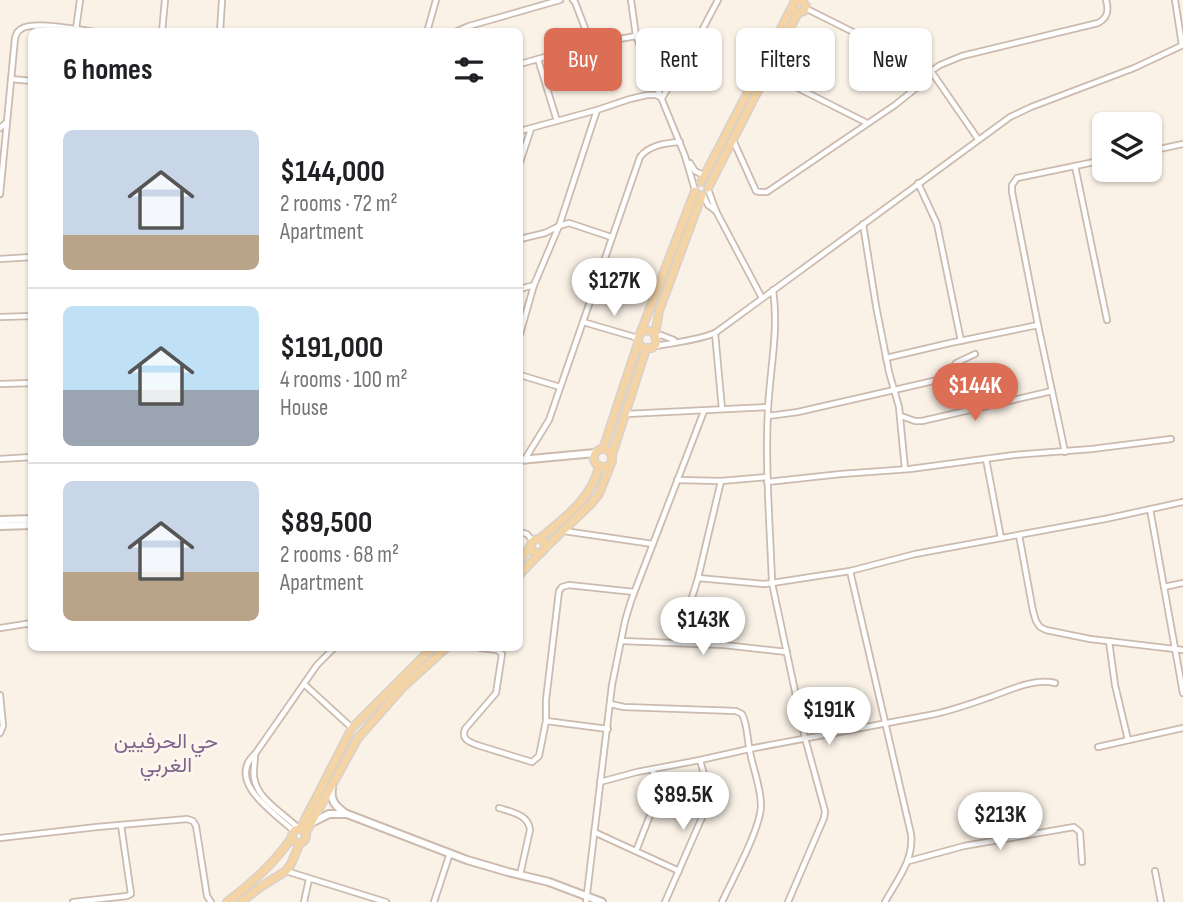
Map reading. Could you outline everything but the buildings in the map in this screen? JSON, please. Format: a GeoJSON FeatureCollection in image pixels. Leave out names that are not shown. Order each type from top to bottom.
{"type":"FeatureCollection","features":[{"type":"Feature","properties":{"kind":"main road"},"geometry":{"type":"LineString","coordinates":[[789,28],[800,4]]}},
{"type":"Feature","properties":{"kind":"main road"},"geometry":{"type":"LineString","coordinates":[[523,556],[534,541],[576,506],[589,491],[597,474],[596,459],[603,449],[639,339],[702,188],[800,4]]}},
{"type":"Feature","properties":{"kind":"main road"},"geometry":{"type":"LineString","coordinates":[[656,336],[647,330],[639,339],[640,346],[646,349],[655,346],[659,311],[702,188],[733,139],[758,91]]}},
{"type":"Feature","properties":{"kind":"main road"},"geometry":{"type":"LineString","coordinates":[[523,571],[598,494],[646,349]]}},
{"type":"Feature","properties":{"kind":"main road"},"geometry":{"type":"LineString","coordinates":[[603,449],[608,451],[612,458]]}},
{"type":"Feature","properties":{"kind":"main road"},"geometry":{"type":"LineString","coordinates":[[596,459],[605,467],[612,458]]}},
{"type":"Feature","properties":{"kind":"main road"},"geometry":{"type":"LineString","coordinates":[[534,541],[533,550],[537,553],[543,550]]}},
{"type":"Feature","properties":{"kind":"main road"},"geometry":{"type":"LineString","coordinates":[[534,541],[544,541],[543,550]]}},
{"type":"Feature","properties":{"kind":"main road"},"geometry":{"type":"LineString","coordinates":[[241,902],[288,868],[300,842],[295,841],[298,832],[352,728],[429,651]]}},
{"type":"Feature","properties":{"kind":"main road"},"geometry":{"type":"LineString","coordinates":[[227,902],[251,883],[298,832],[313,822],[343,762],[364,730],[403,687],[443,651]]}},
{"type":"Feature","properties":{"kind":"main road"},"geometry":{"type":"LineString","coordinates":[[278,856],[277,867],[288,868]]}},
{"type":"Feature","properties":{"kind":"main road"},"geometry":{"type":"LineString","coordinates":[[278,856],[288,858],[288,868]]}},
{"type":"Feature","properties":{"kind":"street"},"geometry":{"type":"LineString","coordinates":[[76,28],[80,0]]}},
{"type":"Feature","properties":{"kind":"street"},"geometry":{"type":"LineString","coordinates":[[162,28],[165,0]]}},
{"type":"Feature","properties":{"kind":"street"},"geometry":{"type":"LineString","coordinates":[[220,28],[222,0]]}},
{"type":"Feature","properties":{"kind":"street"},"geometry":{"type":"LineString","coordinates":[[428,28],[436,0]]}},
{"type":"Feature","properties":{"kind":"street"},"geometry":{"type":"LineString","coordinates":[[464,28],[560,0]]}},
{"type":"Feature","properties":{"kind":"street"},"geometry":{"type":"LineString","coordinates":[[622,38],[636,36],[631,0]]}},
{"type":"Feature","properties":{"kind":"street"},"geometry":{"type":"LineString","coordinates":[[662,98],[718,0]]}},
{"type":"Feature","properties":{"kind":"street"},"geometry":{"type":"LineString","coordinates":[[932,70],[962,56],[1103,21],[1108,10],[1106,0]]}},
{"type":"Feature","properties":{"kind":"street"},"geometry":{"type":"LineString","coordinates":[[655,346],[715,333],[1016,113],[1134,68],[1183,45],[1175,0]]}},
{"type":"Feature","properties":{"kind":"street"},"geometry":{"type":"LineString","coordinates":[[574,1],[585,28]]}},
{"type":"Feature","properties":{"kind":"street"},"geometry":{"type":"LineString","coordinates":[[800,4],[849,29]]}},
{"type":"Feature","properties":{"kind":"street"},"geometry":{"type":"LineString","coordinates":[[0,194],[17,32],[22,27],[63,28]]}},
{"type":"Feature","properties":{"kind":"street"},"geometry":{"type":"LineString","coordinates":[[523,63],[544,57]]}},
{"type":"Feature","properties":{"kind":"street"},"geometry":{"type":"LineString","coordinates":[[538,59],[557,121]]}},
{"type":"Feature","properties":{"kind":"street"},"geometry":{"type":"LineString","coordinates":[[932,72],[978,139]]}},
{"type":"Feature","properties":{"kind":"street"},"geometry":{"type":"LineString","coordinates":[[12,79],[28,81]]}},
{"type":"Feature","properties":{"kind":"street"},"geometry":{"type":"LineString","coordinates":[[659,91],[685,156],[702,188]]}},
{"type":"Feature","properties":{"kind":"street"},"geometry":{"type":"LineString","coordinates":[[803,91],[867,124]]}},
{"type":"Feature","properties":{"kind":"street"},"geometry":{"type":"LineString","coordinates":[[733,139],[756,191],[767,192],[912,91]]}},
{"type":"Feature","properties":{"kind":"street"},"geometry":{"type":"LineString","coordinates":[[523,130],[646,95],[662,98]]}},
{"type":"Feature","properties":{"kind":"street"},"geometry":{"type":"LineString","coordinates":[[523,324],[534,285],[559,226],[597,110]]}},
{"type":"Feature","properties":{"kind":"street"},"geometry":{"type":"LineString","coordinates":[[0,128],[7,122]]}},
{"type":"Feature","properties":{"kind":"street"},"geometry":{"type":"LineString","coordinates":[[523,153],[531,128]]}},
{"type":"Feature","properties":{"kind":"street"},"geometry":{"type":"LineString","coordinates":[[523,458],[549,420],[640,157],[651,148],[680,142]]}},
{"type":"Feature","properties":{"kind":"street"},"geometry":{"type":"LineString","coordinates":[[1162,148],[1183,144]]}},
{"type":"Feature","properties":{"kind":"street"},"geometry":{"type":"LineString","coordinates":[[685,156],[695,171],[708,205],[716,211],[761,298]]}},
{"type":"Feature","properties":{"kind":"street"},"geometry":{"type":"LineString","coordinates":[[1065,452],[1012,185],[1017,178],[1092,162]]}},
{"type":"Feature","properties":{"kind":"street"},"geometry":{"type":"LineString","coordinates":[[1075,166],[1107,320]]}},
{"type":"Feature","properties":{"kind":"street"},"geometry":{"type":"LineString","coordinates":[[918,183],[937,224],[961,341]]}},
{"type":"Feature","properties":{"kind":"street"},"geometry":{"type":"LineString","coordinates":[[523,238],[569,223],[611,237]]}},
{"type":"Feature","properties":{"kind":"street"},"geometry":{"type":"LineString","coordinates":[[863,224],[886,358],[900,415],[905,469]]}},
{"type":"Feature","properties":{"kind":"street"},"geometry":{"type":"LineString","coordinates":[[0,259],[28,257]]}},
{"type":"Feature","properties":{"kind":"street"},"geometry":{"type":"LineString","coordinates":[[523,288],[534,285]]}},
{"type":"Feature","properties":{"kind":"street"},"geometry":{"type":"LineString","coordinates":[[773,290],[775,322],[768,407],[767,479],[772,583],[805,738],[824,804],[824,818],[788,902]]}},
{"type":"Feature","properties":{"kind":"street"},"geometry":{"type":"LineString","coordinates":[[0,317],[28,316]]}},
{"type":"Feature","properties":{"kind":"street"},"geometry":{"type":"LineString","coordinates":[[583,322],[639,339]]}},
{"type":"Feature","properties":{"kind":"street"},"geometry":{"type":"LineString","coordinates":[[886,358],[1038,326]]}},
{"type":"Feature","properties":{"kind":"street"},"geometry":{"type":"LineString","coordinates":[[715,333],[722,409]]}},
{"type":"Feature","properties":{"kind":"street"},"geometry":{"type":"LineString","coordinates":[[656,336],[661,335],[675,341]]}},
{"type":"Feature","properties":{"kind":"street"},"geometry":{"type":"LineString","coordinates":[[768,416],[798,412],[942,379],[951,373],[956,363],[975,354]]}},
{"type":"Feature","properties":{"kind":"street"},"geometry":{"type":"LineString","coordinates":[[523,376],[560,387]]}},
{"type":"Feature","properties":{"kind":"street"},"geometry":{"type":"LineString","coordinates":[[0,384],[28,383]]}},
{"type":"Feature","properties":{"kind":"street"},"geometry":{"type":"LineString","coordinates":[[900,415],[922,421],[1052,391]]}},
{"type":"Feature","properties":{"kind":"street"},"geometry":{"type":"LineString","coordinates":[[625,414],[768,407]]}},
{"type":"Feature","properties":{"kind":"street"},"geometry":{"type":"LineString","coordinates":[[586,898],[610,704],[625,621],[704,411]]}},
{"type":"Feature","properties":{"kind":"street"},"geometry":{"type":"LineString","coordinates":[[677,480],[767,479],[905,469],[1171,439]]}},
{"type":"Feature","properties":{"kind":"street"},"geometry":{"type":"LineString","coordinates":[[523,459],[578,455],[596,459]]}},
{"type":"Feature","properties":{"kind":"street"},"geometry":{"type":"LineString","coordinates":[[0,459],[28,457]]}},
{"type":"Feature","properties":{"kind":"street"},"geometry":{"type":"LineString","coordinates":[[986,458],[1001,538]]}},
{"type":"Feature","properties":{"kind":"street"},"geometry":{"type":"LineString","coordinates":[[678,643],[698,578],[721,481]]}},
{"type":"Feature","properties":{"kind":"street"},"geometry":{"type":"LineString","coordinates":[[698,578],[764,584],[850,571],[915,554],[1183,502]]}},
{"type":"Feature","properties":{"kind":"street"},"geometry":{"type":"LineString","coordinates":[[1150,509],[1183,693]]}},
{"type":"Feature","properties":{"kind":"street"},"geometry":{"type":"LineString","coordinates":[[0,520],[28,519]]}},
{"type":"Feature","properties":{"kind":"street"},"geometry":{"type":"LineString","coordinates":[[0,526],[28,525]]}},
{"type":"Feature","properties":{"kind":"street"},"geometry":{"type":"LineString","coordinates":[[564,531],[653,544]]}},
{"type":"Feature","properties":{"kind":"street"},"geometry":{"type":"LineString","coordinates":[[523,532],[534,541]]}},
{"type":"Feature","properties":{"kind":"street"},"geometry":{"type":"LineString","coordinates":[[1020,535],[1033,611],[1040,627],[1109,641],[1183,650]]}},
{"type":"Feature","properties":{"kind":"street"},"geometry":{"type":"LineString","coordinates":[[850,571],[911,834],[908,861],[886,902]]}},
{"type":"Feature","properties":{"kind":"street"},"geometry":{"type":"LineString","coordinates":[[1164,587],[1183,583]]}},
{"type":"Feature","properties":{"kind":"street"},"geometry":{"type":"LineString","coordinates":[[498,651],[502,654],[498,689],[464,733],[468,741],[477,745],[532,762],[539,756],[546,721],[559,591],[569,585],[634,592]]}},
{"type":"Feature","properties":{"kind":"street"},"geometry":{"type":"LineString","coordinates":[[0,628],[28,623]]}},
{"type":"Feature","properties":{"kind":"street"},"geometry":{"type":"LineString","coordinates":[[621,640],[724,645],[787,652]]}},
{"type":"Feature","properties":{"kind":"street"},"geometry":{"type":"LineString","coordinates":[[1109,641],[1115,685],[1128,740]]}},
{"type":"Feature","properties":{"kind":"street"},"geometry":{"type":"LineString","coordinates":[[298,832],[257,787],[254,776],[255,754],[317,664],[331,651]]}},
{"type":"Feature","properties":{"kind":"street"},"geometry":{"type":"LineString","coordinates":[[600,782],[749,748],[948,711],[1029,684],[1044,681],[1055,683]]}},
{"type":"Feature","properties":{"kind":"street"},"geometry":{"type":"LineString","coordinates":[[304,684],[352,728]]}},
{"type":"Feature","properties":{"kind":"street"},"geometry":{"type":"LineString","coordinates":[[0,695],[3,726],[0,733]]}},
{"type":"Feature","properties":{"kind":"street"},"geometry":{"type":"LineString","coordinates":[[610,704],[624,707],[736,711],[743,714],[761,807],[759,820],[722,902]]}},
{"type":"Feature","properties":{"kind":"street"},"geometry":{"type":"LineString","coordinates":[[546,721],[608,729]]}},
{"type":"Feature","properties":{"kind":"street"},"geometry":{"type":"LineString","coordinates":[[1098,747],[1183,728]]}},
{"type":"Feature","properties":{"kind":"street"},"geometry":{"type":"LineString","coordinates":[[665,902],[707,806],[708,789],[700,760]]}},
{"type":"Feature","properties":{"kind":"street"},"geometry":{"type":"LineString","coordinates":[[636,851],[656,800],[653,770]]}},
{"type":"Feature","properties":{"kind":"street"},"geometry":{"type":"LineString","coordinates":[[334,781],[332,800],[347,814],[486,866],[549,882],[602,902]]}},
{"type":"Feature","properties":{"kind":"street"},"geometry":{"type":"LineString","coordinates":[[499,808],[525,818],[530,823],[520,875]]}},
{"type":"Feature","properties":{"kind":"street"},"geometry":{"type":"LineString","coordinates":[[313,822],[329,814],[347,814]]}},
{"type":"Feature","properties":{"kind":"street"},"geometry":{"type":"LineString","coordinates":[[0,838],[187,819],[193,821],[196,826],[207,896],[211,902]]}},
{"type":"Feature","properties":{"kind":"street"},"geometry":{"type":"LineString","coordinates":[[74,902],[131,894],[121,825]]}},
{"type":"Feature","properties":{"kind":"street"},"geometry":{"type":"LineString","coordinates":[[908,861],[964,846],[1077,827],[1080,832],[1082,862]]}},
{"type":"Feature","properties":{"kind":"street"},"geometry":{"type":"LineString","coordinates":[[594,832],[679,871]]}},
{"type":"Feature","properties":{"kind":"street"},"geometry":{"type":"LineString","coordinates":[[434,902],[450,853]]}},
{"type":"Feature","properties":{"kind":"street"},"geometry":{"type":"LineString","coordinates":[[288,868],[309,879],[369,900],[386,902]]}},
{"type":"Feature","properties":{"kind":"street"},"geometry":{"type":"LineString","coordinates":[[1155,871],[1161,902]]}},
{"type":"Feature","properties":{"kind":"street"},"geometry":{"type":"LineString","coordinates":[[304,902],[309,879]]}},
{"type":"Feature","properties":{"kind":"district","name":"حي الحرفيين الغربي"},"geometry":{"type":"Point","coordinates":[166,753]}}]}
